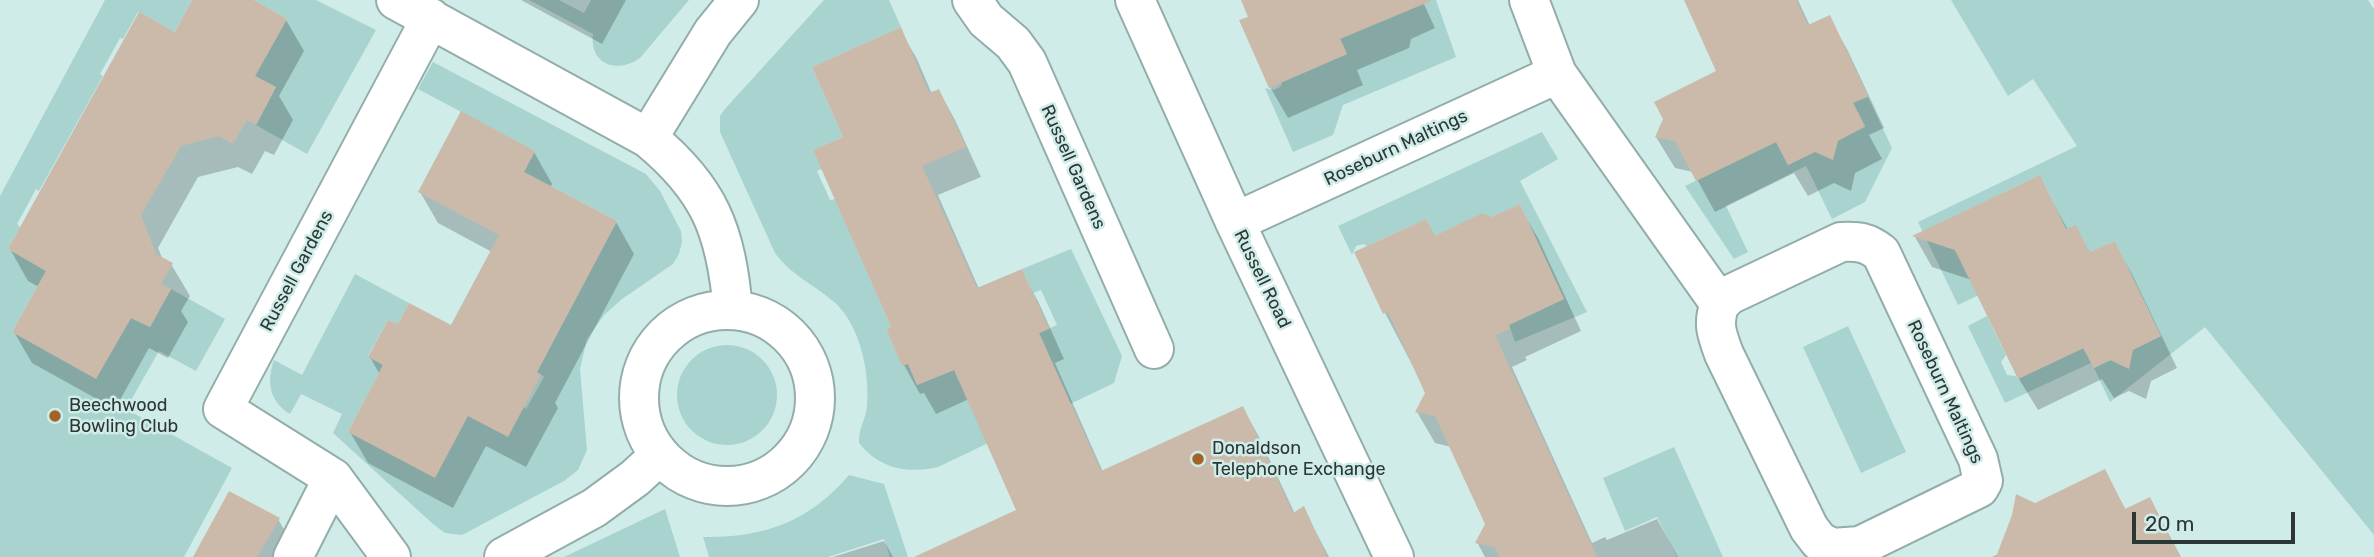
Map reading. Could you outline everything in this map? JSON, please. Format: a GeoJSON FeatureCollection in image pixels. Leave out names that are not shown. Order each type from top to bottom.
{"type":"FeatureCollection","features":[{"type":"Feature","properties":{"kind":"street"},"geometry":{"type":"LineString","coordinates":[[396,0],[648,138],[687,172],[718,227],[730,273],[733,310]]}},
{"type":"Feature","properties":{"kind":"street"},"geometry":{"type":"LineString","coordinates":[[648,138],[713,32],[739,0]]}},
{"type":"Feature","properties":{"kind":"street","name":"Russell Gardens"},"geometry":{"type":"LineString","coordinates":[[972,0],[986,20],[1013,43],[1027,62],[1154,349]]}},
{"type":"Feature","properties":{"kind":"street","name":"Russell Road"},"geometry":{"type":"LineString","coordinates":[[1135,0],[1235,222],[1394,557]]}},
{"type":"Feature","properties":{"kind":"street"},"geometry":{"type":"LineString","coordinates":[[1529,0],[1557,74],[1720,304]]}},
{"type":"Feature","properties":{"kind":"street","name":"Russell Gardens"},"geometry":{"type":"LineString","coordinates":[[391,557],[333,478],[223,409],[431,18]]}},
{"type":"Feature","properties":{"kind":"street","name":"Roseburn Maltings"},"geometry":{"type":"LineString","coordinates":[[1235,222],[1557,74]]}},
{"type":"Feature","properties":{"kind":"street","name":"Roseburn Maltings"},"geometry":{"type":"LineString","coordinates":[[1858,241],[1871,245],[1881,253],[1978,459],[1983,481],[1979,488],[1860,546],[1832,548],[1819,541],[1809,527],[1724,354],[1714,329],[1715,315],[1720,304],[1736,291],[1841,242],[1858,241]]}},
{"type":"Feature","properties":{"kind":"street"},"geometry":{"type":"LineString","coordinates":[[733,310],[764,317],[790,335],[810,369],[815,392],[812,423],[798,451],[779,469],[756,481],[730,486],[704,483],[692,478],[670,465],[660,455],[646,434],[639,409],[639,391],[648,358],[669,331],[699,313],[733,310]]}},
{"type":"Feature","properties":{"kind":"street"},"geometry":{"type":"LineString","coordinates":[[504,557],[594,508],[635,478],[660,455]]}},
{"type":"Feature","properties":{"kind":"street"},"geometry":{"type":"LineString","coordinates":[[293,557],[333,478]]}},
{"type":"Feature","properties":{"kind":"shaded area"},"geometry":{"type":"Polygon","coordinates":[[[105,0],[192,0],[175,32],[138,12],[100,74],[103,76],[39,191],[36,189],[17,224],[20,227],[8,249],[46,271],[12,332],[96,378],[131,318],[150,327],[171,289],[225,319],[196,371],[159,351],[126,409],[232,468],[184,557],[0,557],[0,196],[105,0]]]}},
{"type":"Feature","properties":{"kind":"shaded area"},"geometry":{"type":"Polygon","coordinates":[[[254,0],[316,0],[376,30],[307,154],[256,125],[276,87],[255,76],[287,19],[254,0]]]}},
{"type":"Feature","properties":{"kind":"shaded area"},"geometry":{"type":"Polygon","coordinates":[[[529,0],[559,0],[584,13],[591,0],[689,0],[640,58],[632,63],[614,66],[600,59],[596,53],[593,34],[529,0]]]}},
{"type":"Feature","properties":{"kind":"shaded area"},"geometry":{"type":"Polygon","coordinates":[[[824,0],[889,0],[901,27],[812,67],[843,137],[813,150],[822,169],[817,171],[830,200],[835,199],[891,327],[886,329],[902,365],[908,364],[917,385],[954,370],[1068,398],[1039,333],[1057,325],[1041,290],[1033,293],[1022,269],[1071,249],[1122,356],[1114,383],[938,467],[916,470],[885,464],[859,443],[868,393],[865,364],[856,335],[850,322],[833,301],[795,273],[775,253],[720,132],[720,116],[724,110],[824,0]]]}},
{"type":"Feature","properties":{"kind":"shaded area"},"geometry":{"type":"Polygon","coordinates":[[[1411,0],[1436,0],[1456,57],[1343,105],[1333,135],[1293,152],[1265,88],[1274,90],[1281,86],[1282,82],[1347,54],[1337,32],[1411,0]]]}},
{"type":"Feature","properties":{"kind":"shaded area"},"geometry":{"type":"Polygon","coordinates":[[[1951,0],[2368,0],[2374,9],[2374,535],[2205,327],[2110,402],[2094,368],[2111,360],[2119,364],[2131,358],[2132,350],[2161,336],[2115,241],[2089,252],[2066,229],[2040,175],[1942,222],[1945,247],[1954,249],[1981,294],[1958,305],[1918,222],[2077,146],[2033,79],[2008,96],[1951,0]]]}},
{"type":"Feature","properties":{"kind":"shaded area"},"geometry":{"type":"Polygon","coordinates":[[[433,62],[646,174],[660,191],[681,231],[682,242],[673,264],[622,299],[604,315],[587,339],[580,369],[587,450],[578,470],[564,481],[462,535],[445,533],[433,524],[333,433],[342,414],[301,394],[290,414],[278,404],[270,384],[274,360],[302,375],[355,274],[409,303],[398,324],[388,320],[368,356],[383,365],[348,432],[524,407],[526,409],[544,377],[537,372],[617,221],[524,172],[535,151],[418,89],[433,62]]]}},
{"type":"Feature","properties":{"kind":"shaded area"},"geometry":{"type":"Polygon","coordinates":[[[1868,97],[1892,148],[1865,202],[1832,219],[1806,166],[1726,206],[1748,252],[1734,259],[1685,186],[1776,142],[1788,165],[1816,151],[1824,156],[1836,149],[1837,141],[1865,127],[1853,103],[1868,97]]]}},
{"type":"Feature","properties":{"kind":"shaded area"},"geometry":{"type":"Polygon","coordinates":[[[1542,132],[1558,159],[1520,181],[1587,312],[1515,342],[1509,325],[1564,299],[1520,204],[1489,218],[1482,213],[1438,244],[1426,219],[1367,246],[1356,246],[1352,255],[1338,226],[1542,132]]]}},
{"type":"Feature","properties":{"kind":"shaded area"},"geometry":{"type":"Polygon","coordinates":[[[1987,316],[2006,355],[2001,362],[2007,375],[2016,376],[2018,379],[2084,348],[2091,363],[2005,403],[1968,326],[1987,316]]]}},
{"type":"Feature","properties":{"kind":"shaded area"},"geometry":{"type":"Polygon","coordinates":[[[1848,326],[1906,452],[1861,473],[1803,347],[1848,326]]]}},
{"type":"Feature","properties":{"kind":"shaded area"},"geometry":{"type":"Polygon","coordinates":[[[727,345],[746,349],[762,360],[773,376],[777,395],[773,414],[762,430],[746,441],[727,445],[708,441],[692,430],[681,414],[677,395],[681,376],[692,360],[708,349],[727,345]]]}},
{"type":"Feature","properties":{"kind":"shaded area"},"geometry":{"type":"Polygon","coordinates":[[[1674,447],[1723,557],[1677,557],[1657,517],[1625,531],[1603,478],[1674,447]]]}},
{"type":"Feature","properties":{"kind":"shaded area"},"geometry":{"type":"Polygon","coordinates":[[[849,475],[884,484],[908,557],[890,557],[884,539],[828,557],[709,557],[703,537],[746,534],[784,524],[818,505],[849,475]]]}},
{"type":"Feature","properties":{"kind":"shaded area"},"geometry":{"type":"Polygon","coordinates":[[[665,509],[680,557],[564,557],[665,509]]]}},
{"type":"Feature","properties":{"kind":"building"},"geometry":{"type":"Polygon","coordinates":[[[192,0],[254,0],[287,19],[255,76],[276,87],[256,125],[247,120],[233,144],[219,136],[181,146],[141,215],[156,254],[173,263],[161,284],[171,289],[150,327],[131,318],[96,379],[12,332],[46,271],[8,249],[139,12],[175,32],[192,0]]]}},
{"type":"Feature","properties":{"kind":"building"},"geometry":{"type":"Polygon","coordinates":[[[1241,0],[1431,1],[1340,39],[1347,54],[1269,88],[1239,20],[1248,17],[1241,0]]]}},
{"type":"Feature","properties":{"kind":"building"},"geometry":{"type":"Polygon","coordinates":[[[1684,0],[1796,0],[1808,25],[1830,15],[1868,96],[1853,103],[1865,126],[1838,141],[1833,160],[1815,152],[1788,165],[1776,142],[1696,181],[1675,141],[1655,137],[1663,119],[1654,102],[1716,71],[1684,0]]]}},
{"type":"Feature","properties":{"kind":"building"},"geometry":{"type":"Polygon","coordinates":[[[901,27],[929,93],[939,89],[966,147],[922,166],[977,288],[1022,269],[1049,329],[1039,333],[1101,471],[1243,406],[1293,513],[1304,506],[1327,557],[914,557],[1016,510],[954,370],[917,385],[908,364],[902,366],[886,329],[891,327],[813,150],[843,137],[812,67],[901,27]]]}},
{"type":"Feature","properties":{"kind":"building"},"geometry":{"type":"Polygon","coordinates":[[[461,111],[535,151],[524,172],[617,221],[537,372],[541,375],[508,437],[468,416],[435,478],[348,432],[383,365],[368,357],[388,320],[398,324],[409,303],[451,325],[499,235],[418,192],[461,111]]]}},
{"type":"Feature","properties":{"kind":"building"},"geometry":{"type":"Polygon","coordinates":[[[2040,175],[2066,229],[2076,225],[2089,252],[2115,241],[2161,336],[2133,350],[2129,369],[2110,360],[2094,368],[2083,348],[2018,379],[1955,250],[1912,236],[2040,175]]]}},
{"type":"Feature","properties":{"kind":"building"},"geometry":{"type":"Polygon","coordinates":[[[1520,204],[1564,299],[1509,325],[1510,329],[1495,335],[1597,557],[1499,557],[1495,547],[1475,543],[1485,524],[1435,416],[1415,412],[1425,393],[1388,312],[1383,314],[1354,252],[1426,219],[1435,236],[1482,213],[1491,217],[1520,204]]]}},
{"type":"Feature","properties":{"kind":"building"},"geometry":{"type":"Polygon","coordinates":[[[2105,469],[2125,509],[2150,497],[2180,557],[1996,557],[2012,515],[2016,494],[2035,503],[2105,469]]]}},
{"type":"Feature","properties":{"kind":"building"},"geometry":{"type":"Polygon","coordinates":[[[229,491],[280,518],[257,557],[193,557],[229,491]]]}},
{"type":"Feature","properties":{"kind":"place","name":"Beechwood Bowling Club"},"geometry":{"type":"Point","coordinates":[55,416]}},
{"type":"Feature","properties":{"kind":"place","name":"Donaldson Telephone Exchange"},"geometry":{"type":"Point","coordinates":[1198,459]}}]}
